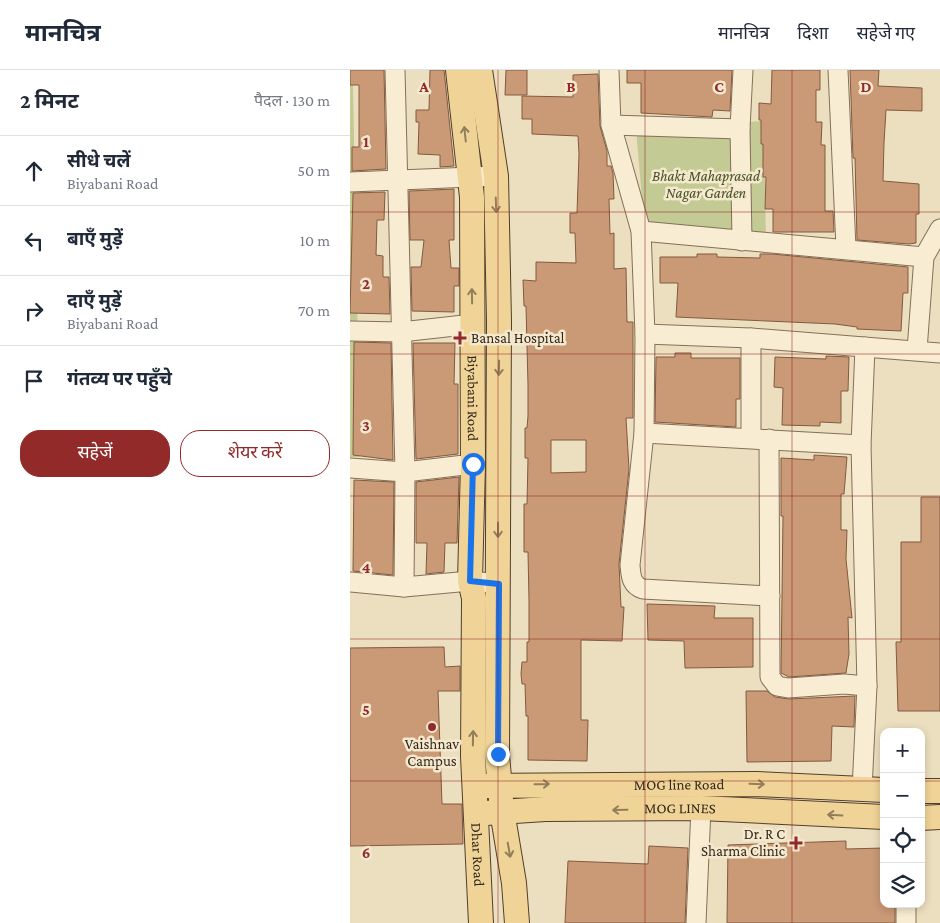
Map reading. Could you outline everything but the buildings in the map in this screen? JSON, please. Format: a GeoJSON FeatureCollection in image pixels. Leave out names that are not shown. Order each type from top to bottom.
{"type":"FeatureCollection","features":[{"type":"Feature","properties":{"kind":"main road","name":"Biyabani Road"},"geometry":{"type":"LineString","coordinates":[[458,70],[472,197],[473,464],[470,581],[474,598],[473,756],[476,787]]}},
{"type":"Feature","properties":{"kind":"main road","name":"Biyabani Road"},"geometry":{"type":"LineString","coordinates":[[480,70],[496,176],[499,321],[498,754],[502,811],[514,882],[517,923]]}},
{"type":"Feature","properties":{"kind":"main road","name":"MOG line Road"},"geometry":{"type":"LineString","coordinates":[[476,787],[501,785],[756,784],[873,790]]}},
{"type":"Feature","properties":{"kind":"main road","name":"Dhar Road"},"geometry":{"type":"LineString","coordinates":[[476,787],[481,923]]}},
{"type":"Feature","properties":{"kind":"main road"},"geometry":{"type":"LineString","coordinates":[[925,790],[940,791]]}},
{"type":"Feature","properties":{"kind":"main road","name":"MOG LINES"},"geometry":{"type":"LineString","coordinates":[[476,813],[701,808],[880,817]]}},
{"type":"Feature","properties":{"kind":"main road"},"geometry":{"type":"LineString","coordinates":[[925,818],[940,817]]}},
{"type":"Feature","properties":{"kind":"street"},"geometry":{"type":"LineString","coordinates":[[395,70],[405,472],[404,587]]}},
{"type":"Feature","properties":{"kind":"street"},"geometry":{"type":"LineString","coordinates":[[609,70],[611,125],[641,231],[645,334],[644,432],[630,565],[633,582],[643,589],[770,596]]}},
{"type":"Feature","properties":{"kind":"street"},"geometry":{"type":"LineString","coordinates":[[742,241],[740,129],[743,70]]}},
{"type":"Feature","properties":{"kind":"street"},"geometry":{"type":"LineString","coordinates":[[838,70],[846,248]]}},
{"type":"Feature","properties":{"kind":"street"},"geometry":{"type":"LineString","coordinates":[[611,125],[740,129]]}},
{"type":"Feature","properties":{"kind":"street"},"geometry":{"type":"LineString","coordinates":[[350,182],[397,182],[496,176]]}},
{"type":"Feature","properties":{"kind":"street"},"geometry":{"type":"LineString","coordinates":[[917,350],[924,257],[940,229]]}},
{"type":"Feature","properties":{"kind":"street"},"geometry":{"type":"LineString","coordinates":[[641,231],[742,241],[846,248],[924,257]]}},
{"type":"Feature","properties":{"kind":"street"},"geometry":{"type":"LineString","coordinates":[[350,331],[402,332],[473,324]]}},
{"type":"Feature","properties":{"kind":"street"},"geometry":{"type":"LineString","coordinates":[[645,334],[752,338],[940,353]]}},
{"type":"Feature","properties":{"kind":"street"},"geometry":{"type":"LineString","coordinates":[[752,338],[770,596],[769,669],[772,682],[777,686],[788,688],[844,684],[867,686]]}},
{"type":"Feature","properties":{"kind":"street"},"geometry":{"type":"LineString","coordinates":[[864,347],[861,446],[867,686],[873,790]]}},
{"type":"Feature","properties":{"kind":"street"},"geometry":{"type":"LineString","coordinates":[[644,432],[861,446]]}},
{"type":"Feature","properties":{"kind":"street"},"geometry":{"type":"LineString","coordinates":[[350,468],[405,472],[473,464]]}},
{"type":"Feature","properties":{"kind":"street"},"geometry":{"type":"LineString","coordinates":[[350,582],[404,587],[470,581],[499,584]]}},
{"type":"Feature","properties":{"kind":"street"},"geometry":{"type":"LineString","coordinates":[[696,923],[701,808]]}},
{"type":"Feature","properties":{"kind":"street"},"geometry":{"type":"LineString","coordinates":[[906,908],[906,923]]}},
{"type":"Feature","properties":{"kind":"green space"},"geometry":{"type":"Polygon","coordinates":[[[350,84],[353,84],[360,457],[350,457],[350,84]]]}},
{"type":"Feature","properties":{"kind":"green space","name":"Bhakt Mahaprasad Nagar Garden"},"geometry":{"type":"Polygon","coordinates":[[[764,121],[766,248],[644,223],[636,129],[764,121]]]}},
{"type":"Feature","properties":{"kind":"place","name":"Bansal Hospital"},"geometry":{"type":"Point","coordinates":[460,338]}},
{"type":"Feature","properties":{"kind":"place","name":"Vaishnav Campus"},"geometry":{"type":"Point","coordinates":[432,727]}},
{"type":"Feature","properties":{"kind":"place","name":"Dr. R C Sharma Clinic"},"geometry":{"type":"Point","coordinates":[796,843]}},
{"type":"Feature","properties":{"kind":"route"},"geometry":{"type":"LineString","coordinates":[[473,464],[470,581],[499,584],[498,754]]}}]}
